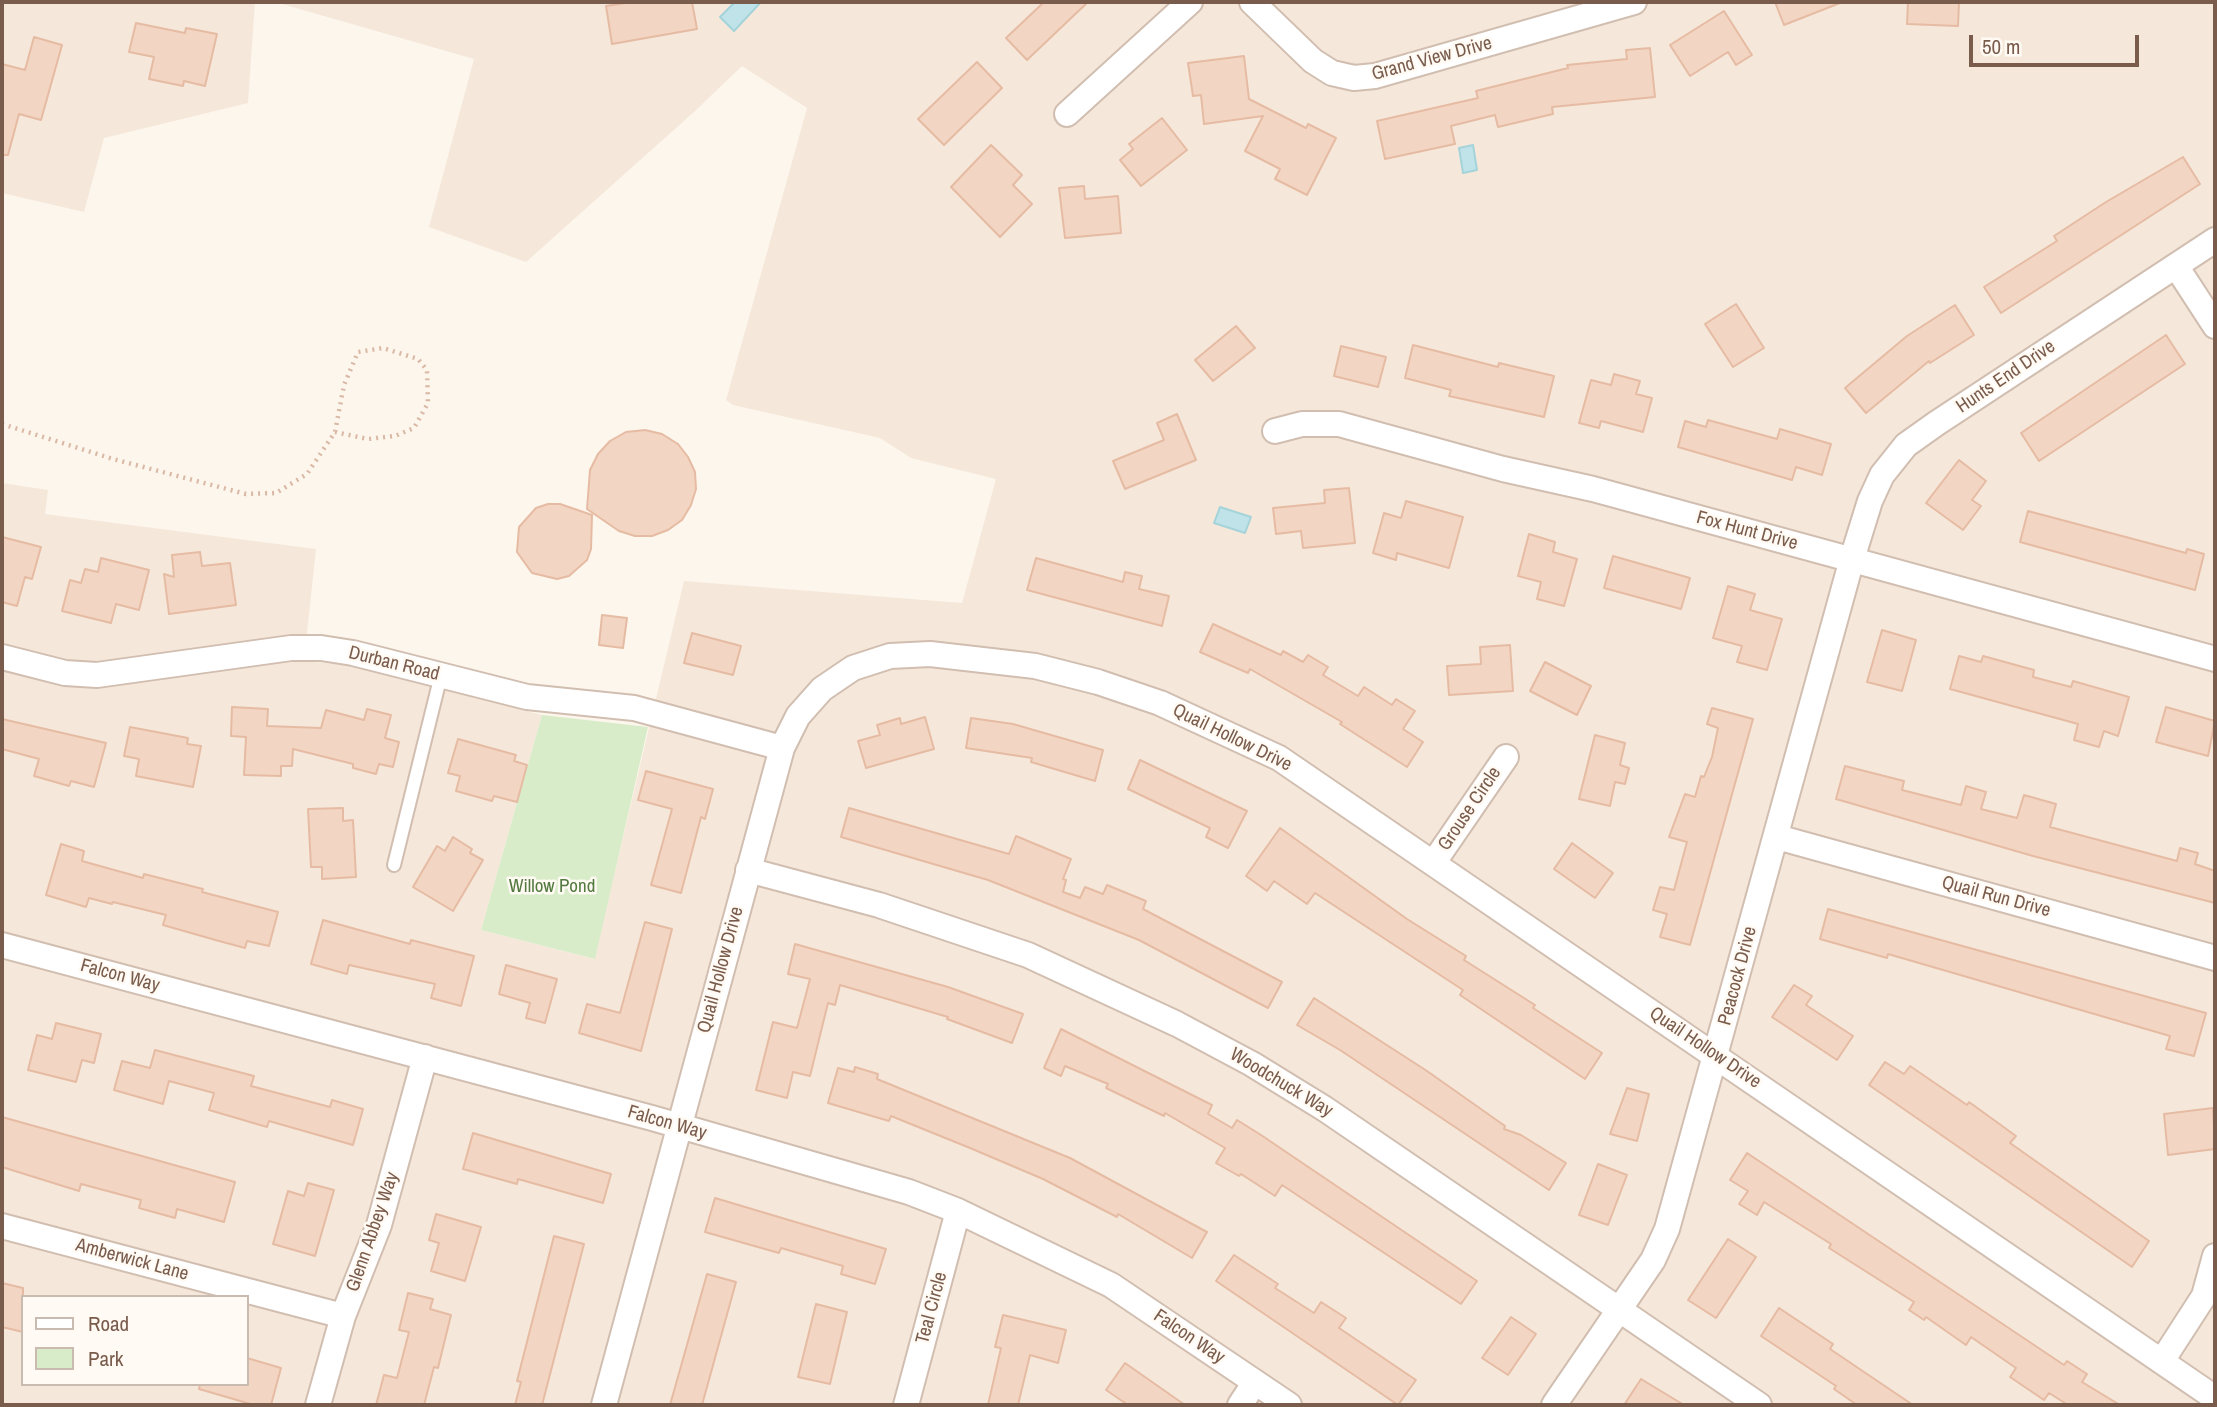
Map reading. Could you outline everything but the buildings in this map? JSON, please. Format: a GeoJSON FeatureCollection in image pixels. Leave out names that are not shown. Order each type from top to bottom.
{"type":"FeatureCollection","features":[{"type":"Feature","properties":{"kind":"street"},"geometry":{"type":"LineString","coordinates":[[1067,114],[1190,2]]}},
{"type":"Feature","properties":{"kind":"street","name":"Grand View Drive"},"geometry":{"type":"LineString","coordinates":[[1252,2],[1313,61],[1332,73],[1354,78],[1375,76],[1634,2]]}},
{"type":"Feature","properties":{"kind":"street","name":"Hunts End Drive"},"geometry":{"type":"LineString","coordinates":[[1852,559],[1870,501],[1891,461],[1906,445],[2215,240]]}},
{"type":"Feature","properties":{"kind":"street"},"geometry":{"type":"LineString","coordinates":[[2176,266],[2215,326]]}},
{"type":"Feature","properties":{"kind":"street","name":"Fox Hunt Drive"},"geometry":{"type":"LineString","coordinates":[[1275,431],[1302,424],[1339,424],[1503,469],[1593,489],[2215,659]]}},
{"type":"Feature","properties":{"kind":"street","name":"Peacock Drive"},"geometry":{"type":"LineString","coordinates":[[1554,1405],[1653,1260],[1667,1229],[1717,1056],[1852,559]]}},
{"type":"Feature","properties":{"kind":"street","name":"Durban Road"},"geometry":{"type":"LineString","coordinates":[[2,657],[65,673],[97,676],[291,648],[321,648],[527,697],[634,708],[782,748]]}},
{"type":"Feature","properties":{"kind":"street","name":"Quail Hollow Drive"},"geometry":{"type":"LineString","coordinates":[[604,1405],[782,748],[798,716],[822,689],[853,668],[890,656],[930,654],[1035,666],[1148,698],[1220,728],[1279,758],[2215,1398]]}},
{"type":"Feature","properties":{"kind":"street","name":"Grouse Circle"},"geometry":{"type":"LineString","coordinates":[[1434,862],[1506,757]]}},
{"type":"Feature","properties":{"kind":"street","name":"Quail Run Drive"},"geometry":{"type":"LineString","coordinates":[[1777,836],[2215,958]]}},
{"type":"Feature","properties":{"kind":"street","name":"Woodchuck Way"},"geometry":{"type":"LineString","coordinates":[[748,870],[879,905],[990,942],[1102,987],[1177,1024],[1252,1064],[1325,1109],[1759,1405]]}},
{"type":"Feature","properties":{"kind":"street","name":"Falcon Way"},"geometry":{"type":"LineString","coordinates":[[2,945],[855,1174],[958,1211],[1111,1285],[1289,1405]]}},
{"type":"Feature","properties":{"kind":"street","name":"Glenn Abbey Way"},"geometry":{"type":"LineString","coordinates":[[318,1405],[343,1316],[379,1224],[425,1057]]}},
{"type":"Feature","properties":{"kind":"street","name":"Teal Circle"},"geometry":{"type":"LineString","coordinates":[[906,1405],[958,1211]]}},
{"type":"Feature","properties":{"kind":"street","name":"Amberwick Lane"},"geometry":{"type":"LineString","coordinates":[[2,1226],[343,1316]]}},
{"type":"Feature","properties":{"kind":"street"},"geometry":{"type":"LineString","coordinates":[[2162,1361],[2204,1296],[2215,1256]]}},
{"type":"Feature","properties":{"kind":"street"},"geometry":{"type":"LineString","coordinates":[[1240,1405],[1255,1382]]}},
{"type":"Feature","properties":{"kind":"lane"},"geometry":{"type":"LineString","coordinates":[[394,865],[441,675]]}},
{"type":"Feature","properties":{"kind":"path"},"geometry":{"type":"LineString","coordinates":[[2,424],[113,459],[246,494],[276,493],[307,474],[335,432],[344,385],[358,352],[383,348],[418,359],[427,370],[428,403],[414,428],[395,436],[368,439],[335,432]]}},
{"type":"Feature","properties":{"kind":"shaded area"},"geometry":{"type":"Polygon","coordinates":[[[2,2],[255,2],[248,103],[104,138],[84,212],[2,193],[2,2]]]}},
{"type":"Feature","properties":{"kind":"shaded area"},"geometry":{"type":"Polygon","coordinates":[[[275,2],[2215,2],[2215,1405],[2,1405],[2,483],[48,490],[45,514],[316,549],[304,661],[357,666],[542,715],[481,930],[594,959],[684,581],[962,603],[996,479],[911,458],[880,438],[733,405],[726,400],[807,108],[742,66],[526,262],[429,227],[474,59],[275,2]]]}},
{"type":"Feature","properties":{"kind":"green space","name":"Willow Pond"},"geometry":{"type":"Polygon","coordinates":[[[542,715],[648,727],[595,959],[481,930],[542,715]]]}},
{"type":"Feature","properties":{"kind":"water"},"geometry":{"type":"Polygon","coordinates":[[[735,2],[761,2],[734,31],[720,17],[735,2]]]}},
{"type":"Feature","properties":{"kind":"water"},"geometry":{"type":"Polygon","coordinates":[[[1473,145],[1477,170],[1463,173],[1459,148],[1473,145]]]}},
{"type":"Feature","properties":{"kind":"water"},"geometry":{"type":"Polygon","coordinates":[[[1220,507],[1251,517],[1245,533],[1214,523],[1220,507]]]}}]}
